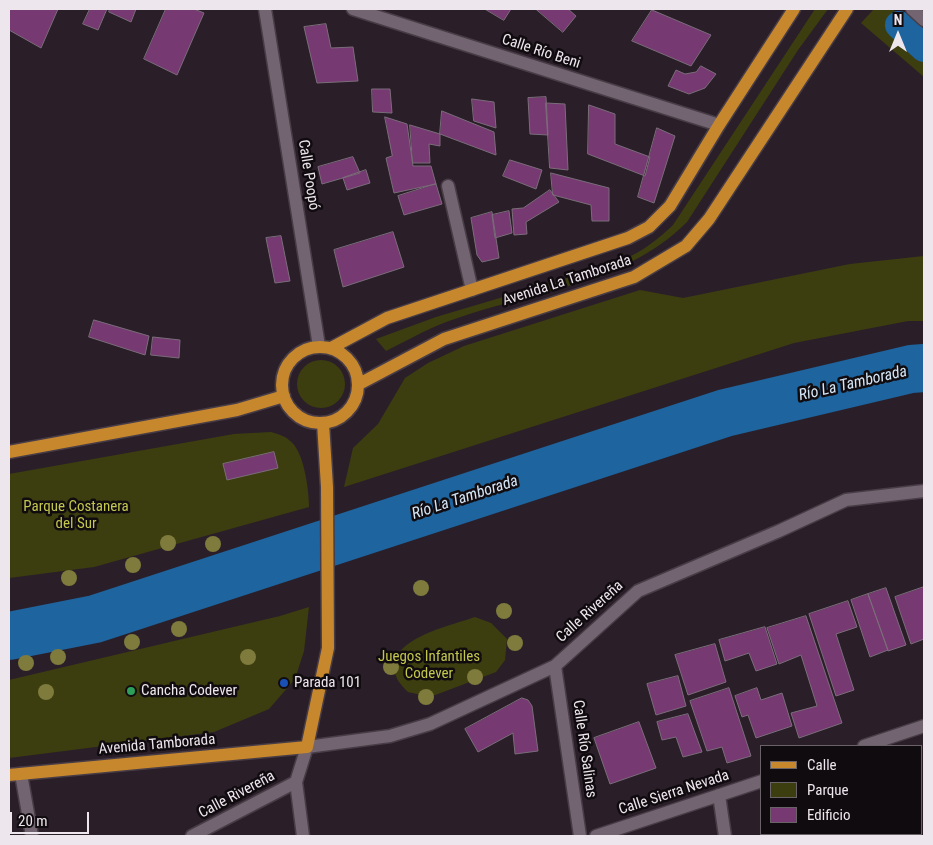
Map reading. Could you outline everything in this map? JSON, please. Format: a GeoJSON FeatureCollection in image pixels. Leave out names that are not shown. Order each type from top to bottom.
{"type":"FeatureCollection","features":[{"type":"Feature","properties":{"kind":"main road","name":"Avenida La Tamborada"},"geometry":{"type":"LineString","coordinates":[[325,347],[387,318],[628,238],[649,227],[670,206],[719,125],[794,9]]}},
{"type":"Feature","properties":{"kind":"main road","name":"Avenida La Tamborada"},"geometry":{"type":"LineString","coordinates":[[359,384],[444,339],[634,278],[686,246],[709,219],[847,9]]}},
{"type":"Feature","properties":{"kind":"main road"},"geometry":{"type":"LineString","coordinates":[[325,347],[343,353],[351,361],[357,372],[359,384],[356,398],[349,410],[337,419],[323,423],[298,416],[284,396],[282,384],[289,362],[307,348],[325,347]]}},
{"type":"Feature","properties":{"kind":"main road"},"geometry":{"type":"LineString","coordinates":[[9,452],[237,410],[284,396]]}},
{"type":"Feature","properties":{"kind":"main road"},"geometry":{"type":"LineString","coordinates":[[307,747],[328,648],[327,487],[323,423]]}},
{"type":"Feature","properties":{"kind":"main road","name":"Avenida Tamborada"},"geometry":{"type":"LineString","coordinates":[[15,774],[307,747]]}},
{"type":"Feature","properties":{"kind":"street","name":"Calle Poopó"},"geometry":{"type":"LineString","coordinates":[[265,9],[325,347]]}},
{"type":"Feature","properties":{"kind":"street","name":"Calle Río Beni"},"geometry":{"type":"LineString","coordinates":[[353,9],[719,125]]}},
{"type":"Feature","properties":{"kind":"street"},"geometry":{"type":"LineString","coordinates":[[912,9],[924,20]]}},
{"type":"Feature","properties":{"kind":"street"},"geometry":{"type":"LineString","coordinates":[[448,186],[472,290]]}},
{"type":"Feature","properties":{"kind":"street","name":"Calle Rivereña"},"geometry":{"type":"LineString","coordinates":[[307,747],[390,736],[430,724],[555,666],[638,591],[780,532],[846,500],[924,491]]}},
{"type":"Feature","properties":{"kind":"street","name":"Calle Río Salinas"},"geometry":{"type":"LineString","coordinates":[[555,666],[580,836]]}},
{"type":"Feature","properties":{"kind":"street"},"geometry":{"type":"LineString","coordinates":[[867,745],[924,726]]}},
{"type":"Feature","properties":{"kind":"street"},"geometry":{"type":"LineString","coordinates":[[303,836],[296,782],[307,747]]}},
{"type":"Feature","properties":{"kind":"street"},"geometry":{"type":"LineString","coordinates":[[15,774],[32,836]]}},
{"type":"Feature","properties":{"kind":"street","name":"Calle Rivereña"},"geometry":{"type":"LineString","coordinates":[[192,836],[296,782]]}},
{"type":"Feature","properties":{"kind":"street","name":"Calle Sierra Nevada"},"geometry":{"type":"LineString","coordinates":[[596,836],[760,782]]}},
{"type":"Feature","properties":{"kind":"street"},"geometry":{"type":"LineString","coordinates":[[719,795],[725,836]]}},
{"type":"Feature","properties":{"kind":"green space"},"geometry":{"type":"Polygon","coordinates":[[[815,9],[828,9],[798,50],[687,222],[661,244],[631,262],[600,275],[466,315],[434,327],[386,351],[376,339],[436,317],[611,265],[637,253],[659,238],[673,225],[815,9]]]}},
{"type":"Feature","properties":{"kind":"green space"},"geometry":{"type":"Polygon","coordinates":[[[874,9],[892,9],[924,37],[924,77],[861,23],[874,9]]]}},
{"type":"Feature","properties":{"kind":"green space"},"geometry":{"type":"Polygon","coordinates":[[[924,256],[924,321],[908,321],[794,343],[344,487],[353,448],[378,424],[405,378],[428,363],[464,346],[640,290],[683,298],[850,264],[924,256]]]}},
{"type":"Feature","properties":{"kind":"green space"},"geometry":{"type":"Polygon","coordinates":[[[321,360],[330,362],[338,367],[343,375],[345,384],[343,393],[338,401],[330,406],[321,408],[312,406],[304,401],[299,393],[297,384],[299,375],[304,367],[312,362],[321,360]]]}},
{"type":"Feature","properties":{"kind":"green space","name":"Parque Costanera del Sur"},"geometry":{"type":"Polygon","coordinates":[[[271,432],[287,439],[298,452],[307,481],[309,507],[94,567],[9,578],[9,474],[234,434],[271,432]]]}},
{"type":"Feature","properties":{"kind":"green space"},"geometry":{"type":"Polygon","coordinates":[[[309,607],[304,651],[295,679],[269,709],[214,732],[9,758],[9,680],[280,616],[309,607]]]}},
{"type":"Feature","properties":{"kind":"green space","name":"Juegos Infantiles Codever"},"geometry":{"type":"Polygon","coordinates":[[[475,617],[491,623],[507,639],[505,660],[496,672],[430,697],[408,692],[396,676],[395,663],[399,652],[409,643],[422,636],[475,617]]]}},
{"type":"Feature","properties":{"kind":"building"},"geometry":{"type":"Polygon","coordinates":[[[9,9],[58,9],[41,48],[9,30],[9,9]]]}},
{"type":"Feature","properties":{"kind":"building"},"geometry":{"type":"Polygon","coordinates":[[[90,9],[107,9],[98,30],[83,24],[90,9]]]}},
{"type":"Feature","properties":{"kind":"building"},"geometry":{"type":"Polygon","coordinates":[[[110,9],[136,9],[131,22],[109,12],[110,9]]]}},
{"type":"Feature","properties":{"kind":"building"},"geometry":{"type":"Polygon","coordinates":[[[166,9],[194,9],[204,13],[177,75],[144,59],[166,9]]]}},
{"type":"Feature","properties":{"kind":"building"},"geometry":{"type":"Polygon","coordinates":[[[485,9],[511,9],[504,20],[485,9]]]}},
{"type":"Feature","properties":{"kind":"building"},"geometry":{"type":"Polygon","coordinates":[[[536,9],[568,9],[576,16],[563,32],[536,9]]]}},
{"type":"Feature","properties":{"kind":"building"},"geometry":{"type":"Polygon","coordinates":[[[652,10],[711,35],[691,66],[632,41],[652,10]]]}},
{"type":"Feature","properties":{"kind":"building"},"geometry":{"type":"Polygon","coordinates":[[[326,24],[331,48],[353,47],[358,81],[317,83],[304,27],[326,24]]]}},
{"type":"Feature","properties":{"kind":"building"},"geometry":{"type":"Polygon","coordinates":[[[701,66],[716,74],[705,88],[689,94],[668,86],[676,70],[685,74],[696,72],[701,66]]]}},
{"type":"Feature","properties":{"kind":"building"},"geometry":{"type":"Polygon","coordinates":[[[372,89],[390,89],[392,113],[373,112],[372,89]]]}},
{"type":"Feature","properties":{"kind":"building"},"geometry":{"type":"Polygon","coordinates":[[[546,97],[548,135],[530,134],[528,98],[546,97]]]}},
{"type":"Feature","properties":{"kind":"building"},"geometry":{"type":"Polygon","coordinates":[[[472,99],[494,102],[496,128],[474,121],[472,99]]]}},
{"type":"Feature","properties":{"kind":"building"},"geometry":{"type":"Polygon","coordinates":[[[546,103],[565,104],[568,170],[550,168],[546,103]]]}},
{"type":"Feature","properties":{"kind":"building"},"geometry":{"type":"Polygon","coordinates":[[[589,105],[615,114],[615,144],[650,157],[645,176],[588,154],[589,105]]]}},
{"type":"Feature","properties":{"kind":"building"},"geometry":{"type":"Polygon","coordinates":[[[442,111],[494,132],[496,155],[440,134],[442,111]]]}},
{"type":"Feature","properties":{"kind":"building"},"geometry":{"type":"Polygon","coordinates":[[[385,117],[407,124],[413,166],[431,166],[436,184],[394,193],[386,158],[392,156],[385,117]]]}},
{"type":"Feature","properties":{"kind":"building"},"geometry":{"type":"Polygon","coordinates":[[[410,125],[440,134],[440,146],[429,144],[430,163],[413,163],[410,125]]]}},
{"type":"Feature","properties":{"kind":"building"},"geometry":{"type":"Polygon","coordinates":[[[657,128],[675,136],[654,203],[638,197],[657,128]]]}},
{"type":"Feature","properties":{"kind":"building"},"geometry":{"type":"Polygon","coordinates":[[[353,157],[360,173],[322,184],[318,167],[353,157]]]}},
{"type":"Feature","properties":{"kind":"building"},"geometry":{"type":"Polygon","coordinates":[[[510,160],[542,170],[536,189],[503,176],[510,160]]]}},
{"type":"Feature","properties":{"kind":"building"},"geometry":{"type":"Polygon","coordinates":[[[366,170],[370,183],[347,190],[343,178],[366,170]]]}},
{"type":"Feature","properties":{"kind":"building"},"geometry":{"type":"Polygon","coordinates":[[[551,173],[609,188],[609,221],[592,221],[591,205],[553,195],[551,173]]]}},
{"type":"Feature","properties":{"kind":"building"},"geometry":{"type":"Polygon","coordinates":[[[436,184],[442,204],[404,215],[398,196],[436,184]]]}},
{"type":"Feature","properties":{"kind":"building"},"geometry":{"type":"Polygon","coordinates":[[[550,190],[559,202],[526,222],[527,234],[514,235],[512,209],[523,208],[550,190]]]}},
{"type":"Feature","properties":{"kind":"building"},"geometry":{"type":"Polygon","coordinates":[[[509,211],[512,233],[495,238],[492,215],[509,211]]]}},
{"type":"Feature","properties":{"kind":"building"},"geometry":{"type":"Polygon","coordinates":[[[492,212],[499,258],[482,262],[477,255],[471,218],[492,212]]]}},
{"type":"Feature","properties":{"kind":"building"},"geometry":{"type":"Polygon","coordinates":[[[393,232],[404,267],[343,287],[334,250],[393,232]]]}},
{"type":"Feature","properties":{"kind":"building"},"geometry":{"type":"Polygon","coordinates":[[[281,236],[290,281],[275,283],[266,238],[281,236]]]}},
{"type":"Feature","properties":{"kind":"building"},"geometry":{"type":"Polygon","coordinates":[[[94,320],[149,336],[145,355],[89,337],[94,320]]]}},
{"type":"Feature","properties":{"kind":"building"},"geometry":{"type":"Polygon","coordinates":[[[153,337],[180,340],[179,358],[151,355],[153,337]]]}},
{"type":"Feature","properties":{"kind":"building"},"geometry":{"type":"Polygon","coordinates":[[[274,452],[278,468],[227,480],[223,464],[274,452]]]}},
{"type":"Feature","properties":{"kind":"building"},"geometry":{"type":"Polygon","coordinates":[[[924,587],[924,639],[911,644],[895,597],[924,587]]]}},
{"type":"Feature","properties":{"kind":"building"},"geometry":{"type":"Polygon","coordinates":[[[886,588],[906,645],[888,651],[868,594],[886,588]]]}},
{"type":"Feature","properties":{"kind":"building"},"geometry":{"type":"Polygon","coordinates":[[[868,594],[888,650],[870,657],[851,600],[868,594]]]}},
{"type":"Feature","properties":{"kind":"building"},"geometry":{"type":"Polygon","coordinates":[[[848,601],[857,627],[836,634],[854,690],[836,696],[809,614],[848,601]]]}},
{"type":"Feature","properties":{"kind":"building"},"geometry":{"type":"Polygon","coordinates":[[[806,616],[842,723],[799,738],[791,713],[817,706],[801,655],[779,664],[767,628],[806,616]]]}},
{"type":"Feature","properties":{"kind":"building"},"geometry":{"type":"Polygon","coordinates":[[[765,627],[777,664],[756,671],[749,653],[725,661],[719,640],[765,627]]]}},
{"type":"Feature","properties":{"kind":"building"},"geometry":{"type":"Polygon","coordinates":[[[715,644],[726,682],[688,695],[675,655],[715,644]]]}},
{"type":"Feature","properties":{"kind":"building"},"geometry":{"type":"Polygon","coordinates":[[[678,676],[686,706],[656,715],[647,684],[678,676]]]}},
{"type":"Feature","properties":{"kind":"building"},"geometry":{"type":"Polygon","coordinates":[[[729,688],[751,756],[727,763],[722,747],[707,751],[690,701],[729,688]]]}},
{"type":"Feature","properties":{"kind":"building"},"geometry":{"type":"Polygon","coordinates":[[[757,688],[761,700],[782,693],[792,726],[756,738],[748,715],[742,717],[735,696],[757,688]]]}},
{"type":"Feature","properties":{"kind":"building"},"geometry":{"type":"Polygon","coordinates":[[[522,698],[528,700],[532,706],[538,751],[515,754],[513,733],[478,752],[465,729],[522,698]]]}},
{"type":"Feature","properties":{"kind":"building"},"geometry":{"type":"Polygon","coordinates":[[[688,714],[702,752],[683,757],[676,737],[662,740],[657,722],[688,714]]]}},
{"type":"Feature","properties":{"kind":"building"},"geometry":{"type":"Polygon","coordinates":[[[639,722],[656,768],[610,784],[594,738],[639,722]]]}},
{"type":"Feature","properties":{"kind":"building"},"geometry":{"type":"Polygon","coordinates":[[[822,835],[823,836],[769,836],[822,835]]]}},
{"type":"Feature","properties":{"kind":"waterway"},"geometry":{"type":"LineString","coordinates":[[899,25],[924,48]]}},
{"type":"Feature","properties":{"kind":"waterway","name":"Río La Tamborada"},"geometry":{"type":"LineString","coordinates":[[9,636],[95,619],[725,413],[911,369],[924,368]]}},
{"type":"Feature","properties":{"kind":"place","name":"Parada 101"},"geometry":{"type":"Point","coordinates":[284,683]}},
{"type":"Feature","properties":{"kind":"place","name":"Cancha Codever"},"geometry":{"type":"Point","coordinates":[131,691]}}]}
